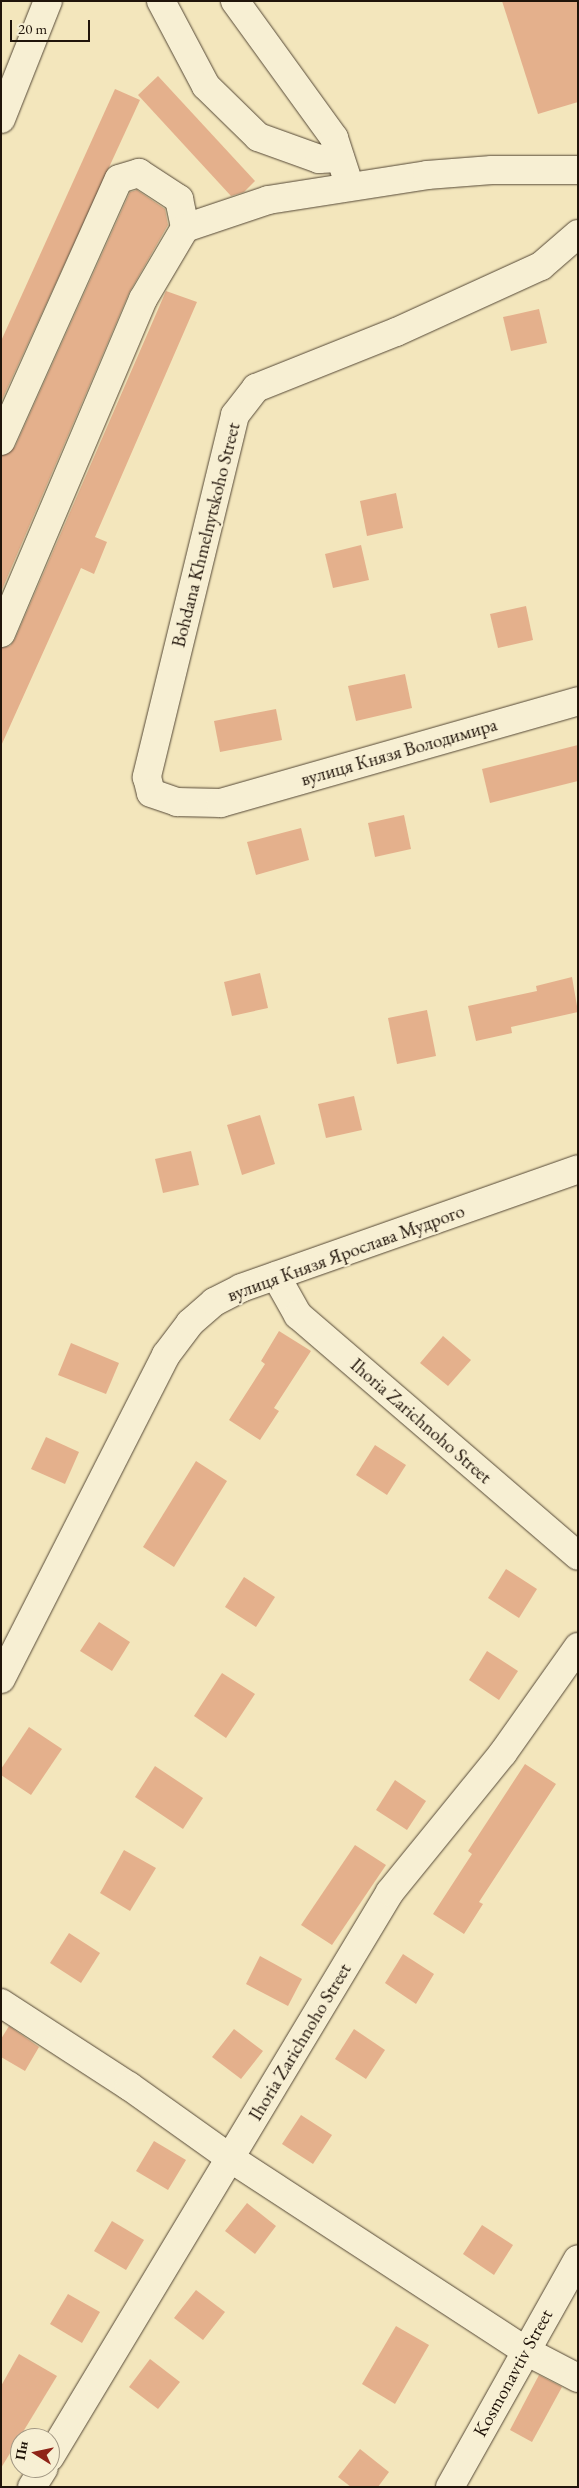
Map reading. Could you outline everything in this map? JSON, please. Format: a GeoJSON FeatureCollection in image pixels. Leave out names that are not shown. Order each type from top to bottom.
{"type":"FeatureCollection","features":[{"type":"Feature","properties":{"kind":"street"},"geometry":{"type":"LineString","coordinates":[[1,119],[48,1]]}},
{"type":"Feature","properties":{"kind":"street"},"geometry":{"type":"LineString","coordinates":[[161,1],[206,86],[258,137],[319,159],[340,158]]}},
{"type":"Feature","properties":{"kind":"street"},"geometry":{"type":"LineString","coordinates":[[235,1],[334,138],[350,188]]}},
{"type":"Feature","properties":{"kind":"street"},"geometry":{"type":"LineString","coordinates":[[184,228],[268,200],[427,175],[492,170],[578,170]]}},
{"type":"Feature","properties":{"kind":"street"},"geometry":{"type":"LineString","coordinates":[[1,441],[119,179],[139,173],[179,200],[184,228],[143,299],[1,633]]}},
{"type":"Feature","properties":{"kind":"street","name":"Bohdana Khmelnytskoho Street"},"geometry":{"type":"LineString","coordinates":[[221,803],[177,802],[151,793],[147,777],[235,415],[256,388],[396,332],[541,266],[578,234]]}},
{"type":"Feature","properties":{"kind":"street","name":"вулиця Князя Володимира"},"geometry":{"type":"LineString","coordinates":[[221,803],[578,701]]}},
{"type":"Feature","properties":{"kind":"street","name":"вулиця Князя Ярослава Мудрого"},"geometry":{"type":"LineString","coordinates":[[1,1679],[166,1355],[190,1323],[214,1302],[241,1288],[578,1169]]}},
{"type":"Feature","properties":{"kind":"street","name":"Ihoria Zarichnoho Street"},"geometry":{"type":"LineString","coordinates":[[276,1276],[298,1315],[578,1556]]}},
{"type":"Feature","properties":{"kind":"street","name":"Ihoria Zarichnoho Street"},"geometry":{"type":"LineString","coordinates":[[60,2440],[390,1892],[502,1753],[578,1647]]}},
{"type":"Feature","properties":{"kind":"street"},"geometry":{"type":"LineString","coordinates":[[1,2003],[129,2086],[230,2158],[524,2350],[578,2378]]}},
{"type":"Feature","properties":{"kind":"street","name":"Kosmonavtiv Street"},"geometry":{"type":"LineString","coordinates":[[450,2487],[524,2350],[578,2259]]}},
{"type":"Feature","properties":{"kind":"building"},"geometry":{"type":"Polygon","coordinates":[[[502,1],[578,1],[578,102],[538,114],[502,1]]]}},
{"type":"Feature","properties":{"kind":"building"},"geometry":{"type":"Polygon","coordinates":[[[158,76],[255,181],[244,192],[231,196],[138,95],[158,76]]]}},
{"type":"Feature","properties":{"kind":"building"},"geometry":{"type":"Polygon","coordinates":[[[115,89],[140,100],[1,402],[1,341],[115,89]]]}},
{"type":"Feature","properties":{"kind":"building"},"geometry":{"type":"Polygon","coordinates":[[[137,190],[165,209],[168,225],[129,293],[1,592],[1,456],[15,447],[130,192],[137,190]]]}},
{"type":"Feature","properties":{"kind":"building"},"geometry":{"type":"Polygon","coordinates":[[[166,291],[197,302],[95,537],[107,542],[94,574],[81,568],[1,746],[1,648],[10,646],[15,639],[166,291]]]}},
{"type":"Feature","properties":{"kind":"building"},"geometry":{"type":"Polygon","coordinates":[[[539,309],[547,343],[511,351],[503,317],[539,309]]]}},
{"type":"Feature","properties":{"kind":"building"},"geometry":{"type":"Polygon","coordinates":[[[396,493],[403,528],[367,536],[360,501],[396,493]]]}},
{"type":"Feature","properties":{"kind":"building"},"geometry":{"type":"Polygon","coordinates":[[[361,545],[369,580],[333,588],[325,554],[361,545]]]}},
{"type":"Feature","properties":{"kind":"building"},"geometry":{"type":"Polygon","coordinates":[[[526,606],[533,640],[498,648],[490,614],[526,606]]]}},
{"type":"Feature","properties":{"kind":"building"},"geometry":{"type":"Polygon","coordinates":[[[405,674],[412,708],[356,721],[348,686],[405,674]]]}},
{"type":"Feature","properties":{"kind":"building"},"geometry":{"type":"Polygon","coordinates":[[[276,709],[282,740],[220,752],[214,721],[276,709]]]}},
{"type":"Feature","properties":{"kind":"building"},"geometry":{"type":"Polygon","coordinates":[[[578,745],[578,781],[490,803],[482,769],[578,745]]]}},
{"type":"Feature","properties":{"kind":"building"},"geometry":{"type":"Polygon","coordinates":[[[404,815],[411,849],[375,857],[368,823],[404,815]]]}},
{"type":"Feature","properties":{"kind":"building"},"geometry":{"type":"Polygon","coordinates":[[[301,828],[309,860],[256,875],[247,842],[301,828]]]}},
{"type":"Feature","properties":{"kind":"building"},"geometry":{"type":"Polygon","coordinates":[[[260,973],[268,1008],[232,1016],[224,982],[260,973]]]}},
{"type":"Feature","properties":{"kind":"building"},"geometry":{"type":"Polygon","coordinates":[[[572,977],[578,1012],[511,1027],[512,1033],[476,1041],[468,1006],[537,991],[536,986],[572,977]]]}},
{"type":"Feature","properties":{"kind":"building"},"geometry":{"type":"Polygon","coordinates":[[[427,1010],[436,1056],[397,1064],[388,1018],[427,1010]]]}},
{"type":"Feature","properties":{"kind":"building"},"geometry":{"type":"Polygon","coordinates":[[[354,1096],[362,1130],[326,1138],[318,1104],[354,1096]]]}},
{"type":"Feature","properties":{"kind":"building"},"geometry":{"type":"Polygon","coordinates":[[[260,1115],[275,1164],[242,1175],[227,1125],[260,1115]]]}},
{"type":"Feature","properties":{"kind":"building"},"geometry":{"type":"Polygon","coordinates":[[[191,1151],[199,1185],[163,1193],[155,1159],[191,1151]]]}},
{"type":"Feature","properties":{"kind":"building"},"geometry":{"type":"Polygon","coordinates":[[[279,1331],[311,1351],[274,1408],[279,1411],[260,1440],[229,1420],[265,1364],[261,1361],[279,1331]]]}},
{"type":"Feature","properties":{"kind":"building"},"geometry":{"type":"Polygon","coordinates":[[[443,1336],[471,1360],[448,1386],[420,1363],[443,1336]]]}},
{"type":"Feature","properties":{"kind":"building"},"geometry":{"type":"Polygon","coordinates":[[[71,1343],[119,1363],[106,1394],[58,1375],[71,1343]]]}},
{"type":"Feature","properties":{"kind":"building"},"geometry":{"type":"Polygon","coordinates":[[[46,1437],[79,1452],[65,1484],[31,1469],[46,1437]]]}},
{"type":"Feature","properties":{"kind":"building"},"geometry":{"type":"Polygon","coordinates":[[[375,1445],[406,1465],[387,1495],[356,1475],[375,1445]]]}},
{"type":"Feature","properties":{"kind":"building"},"geometry":{"type":"Polygon","coordinates":[[[196,1461],[227,1481],[174,1567],[143,1547],[196,1461]]]}},
{"type":"Feature","properties":{"kind":"building"},"geometry":{"type":"Polygon","coordinates":[[[506,1569],[537,1589],[519,1618],[488,1598],[506,1569]]]}},
{"type":"Feature","properties":{"kind":"building"},"geometry":{"type":"Polygon","coordinates":[[[244,1577],[275,1597],[256,1627],[225,1607],[244,1577]]]}},
{"type":"Feature","properties":{"kind":"building"},"geometry":{"type":"Polygon","coordinates":[[[99,1622],[130,1642],[112,1671],[80,1651],[99,1622]]]}},
{"type":"Feature","properties":{"kind":"building"},"geometry":{"type":"Polygon","coordinates":[[[487,1651],[518,1671],[499,1700],[469,1680],[487,1651]]]}},
{"type":"Feature","properties":{"kind":"building"},"geometry":{"type":"Polygon","coordinates":[[[222,1673],[255,1694],[226,1738],[194,1716],[222,1673]]]}},
{"type":"Feature","properties":{"kind":"building"},"geometry":{"type":"Polygon","coordinates":[[[29,1727],[62,1749],[31,1795],[1,1775],[1,1769],[29,1727]]]}},
{"type":"Feature","properties":{"kind":"building"},"geometry":{"type":"Polygon","coordinates":[[[525,1764],[556,1784],[479,1902],[483,1904],[464,1934],[433,1914],[472,1854],[468,1851],[525,1764]]]}},
{"type":"Feature","properties":{"kind":"building"},"geometry":{"type":"Polygon","coordinates":[[[155,1766],[203,1798],[183,1829],[135,1797],[155,1766]]]}},
{"type":"Feature","properties":{"kind":"building"},"geometry":{"type":"Polygon","coordinates":[[[395,1780],[426,1801],[407,1830],[376,1810],[395,1780]]]}},
{"type":"Feature","properties":{"kind":"building"},"geometry":{"type":"Polygon","coordinates":[[[355,1845],[386,1865],[332,1945],[301,1925],[355,1845]]]}},
{"type":"Feature","properties":{"kind":"building"},"geometry":{"type":"Polygon","coordinates":[[[124,1850],[156,1868],[130,1911],[100,1893],[124,1850]]]}},
{"type":"Feature","properties":{"kind":"building"},"geometry":{"type":"Polygon","coordinates":[[[69,1933],[100,1953],[81,1983],[50,1963],[69,1933]]]}},
{"type":"Feature","properties":{"kind":"building"},"geometry":{"type":"Polygon","coordinates":[[[403,1954],[434,1974],[416,2004],[385,1983],[403,1954]]]}},
{"type":"Feature","properties":{"kind":"building"},"geometry":{"type":"Polygon","coordinates":[[[260,1956],[302,1979],[288,2006],[246,1984],[260,1956]]]}},
{"type":"Feature","properties":{"kind":"building"},"geometry":{"type":"Polygon","coordinates":[[[9,2026],[39,2047],[25,2071],[1,2057],[1,2039],[9,2026]]]}},
{"type":"Feature","properties":{"kind":"building"},"geometry":{"type":"Polygon","coordinates":[[[234,2029],[263,2051],[241,2079],[212,2057],[234,2029]]]}},
{"type":"Feature","properties":{"kind":"building"},"geometry":{"type":"Polygon","coordinates":[[[354,2029],[385,2050],[366,2079],[335,2059],[354,2029]]]}},
{"type":"Feature","properties":{"kind":"building"},"geometry":{"type":"Polygon","coordinates":[[[301,2115],[332,2135],[313,2164],[282,2144],[301,2115]]]}},
{"type":"Feature","properties":{"kind":"building"},"geometry":{"type":"Polygon","coordinates":[[[154,2141],[186,2160],[168,2190],[136,2171],[154,2141]]]}},
{"type":"Feature","properties":{"kind":"building"},"geometry":{"type":"Polygon","coordinates":[[[247,2203],[276,2226],[255,2254],[225,2231],[247,2203]]]}},
{"type":"Feature","properties":{"kind":"building"},"geometry":{"type":"Polygon","coordinates":[[[112,2221],[144,2240],[126,2270],[94,2251],[112,2221]]]}},
{"type":"Feature","properties":{"kind":"building"},"geometry":{"type":"Polygon","coordinates":[[[482,2225],[513,2245],[494,2275],[463,2254],[482,2225]]]}},
{"type":"Feature","properties":{"kind":"building"},"geometry":{"type":"Polygon","coordinates":[[[196,2290],[225,2312],[203,2340],[174,2318],[196,2290]]]}},
{"type":"Feature","properties":{"kind":"building"},"geometry":{"type":"Polygon","coordinates":[[[68,2294],[100,2312],[82,2343],[50,2324],[68,2294]]]}},
{"type":"Feature","properties":{"kind":"building"},"geometry":{"type":"Polygon","coordinates":[[[396,2326],[429,2345],[395,2404],[362,2384],[396,2326]]]}},
{"type":"Feature","properties":{"kind":"building"},"geometry":{"type":"Polygon","coordinates":[[[19,2354],[57,2376],[25,2428],[10,2428],[10,2453],[1,2468],[1,2386],[19,2354]]]}},
{"type":"Feature","properties":{"kind":"building"},"geometry":{"type":"Polygon","coordinates":[[[150,2359],[180,2382],[158,2409],[129,2387],[150,2359]]]}},
{"type":"Feature","properties":{"kind":"building"},"geometry":{"type":"Polygon","coordinates":[[[539,2375],[562,2387],[532,2442],[510,2430],[539,2375]]]}},
{"type":"Feature","properties":{"kind":"building"},"geometry":{"type":"Polygon","coordinates":[[[360,2449],[389,2472],[378,2487],[351,2487],[338,2477],[360,2449]]]}}]}
